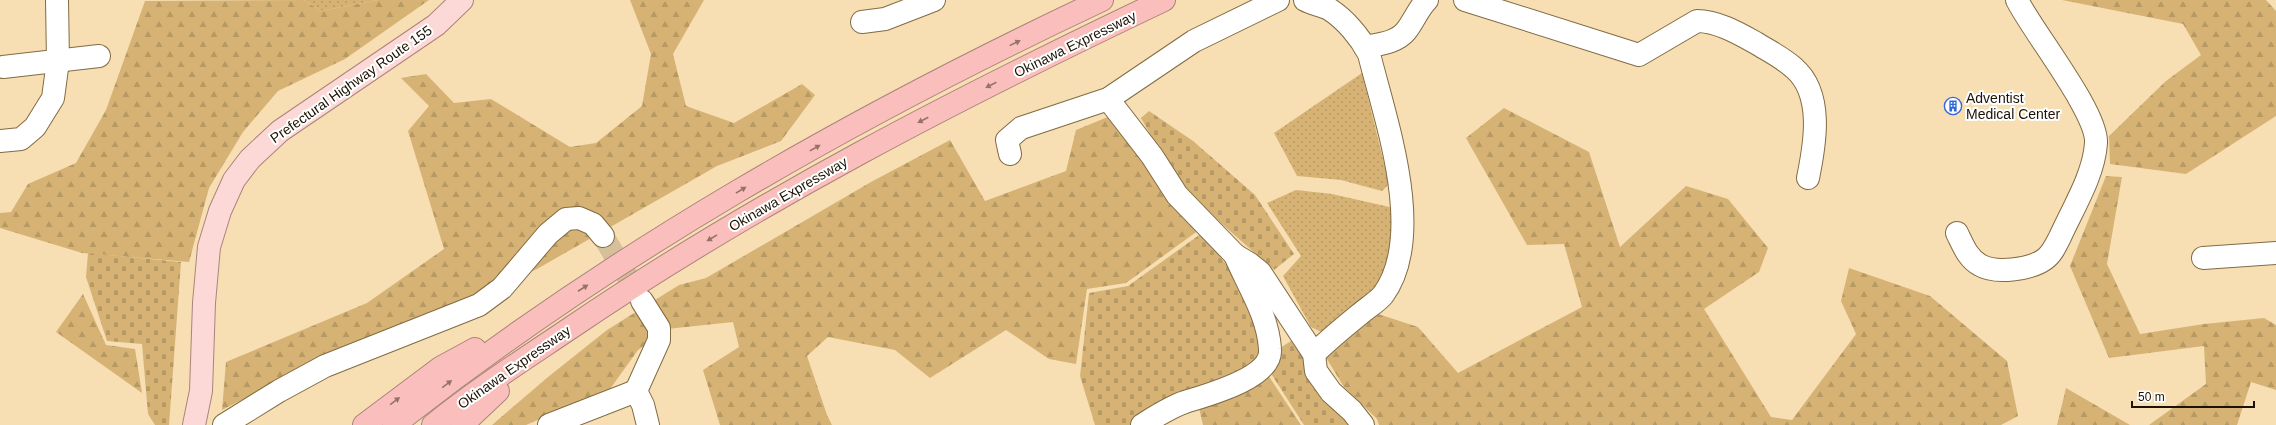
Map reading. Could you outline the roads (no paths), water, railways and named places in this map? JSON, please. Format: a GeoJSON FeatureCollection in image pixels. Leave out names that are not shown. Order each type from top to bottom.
{"type":"FeatureCollection","features":[{"type":"Feature","properties":{"kind":"highway","name":"Okinawa Expressway"},"geometry":{"type":"LineString","coordinates":[[394,425],[447,384],[551,310],[659,238],[781,166],[918,92],[1102,0]]}},
{"type":"Feature","properties":{"kind":"highway","name":"Okinawa Expressway"},"geometry":{"type":"LineString","coordinates":[[433,425],[488,384],[649,276],[866,150],[1067,47],[1164,0]]}},
{"type":"Feature","properties":{"kind":"highway"},"geometry":{"type":"LineString","coordinates":[[364,425],[440,368],[551,310]]}},
{"type":"Feature","properties":{"kind":"highway"},"geometry":{"type":"LineString","coordinates":[[462,425],[552,341]]}},
{"type":"Feature","properties":{"kind":"main road","name":"Prefectural Highway Route 155"},"geometry":{"type":"LineString","coordinates":[[194,425],[201,391],[204,303],[209,247],[220,211],[234,180],[250,159],[280,131],[436,25],[462,0]]}},
{"type":"Feature","properties":{"kind":"street"},"geometry":{"type":"LineString","coordinates":[[0,141],[21,139],[36,126],[53,98],[58,61],[57,0]]}},
{"type":"Feature","properties":{"kind":"street"},"geometry":{"type":"LineString","coordinates":[[862,22],[885,19],[934,0]]}},
{"type":"Feature","properties":{"kind":"street"},"geometry":{"type":"LineString","coordinates":[[1010,154],[1007,140],[1021,128],[1108,98],[1194,41],[1278,0]]}},
{"type":"Feature","properties":{"kind":"street"},"geometry":{"type":"LineString","coordinates":[[1305,0],[1328,9],[1352,30],[1365,47],[1387,126],[1401,197],[1402,228],[1398,261],[1391,282],[1382,296],[1314,354]]}},
{"type":"Feature","properties":{"kind":"street"},"geometry":{"type":"LineString","coordinates":[[1365,47],[1393,40],[1405,32],[1418,10],[1427,0]]}},
{"type":"Feature","properties":{"kind":"street"},"geometry":{"type":"LineString","coordinates":[[1465,0],[1639,55],[1697,21],[1719,25],[1753,42],[1794,68],[1807,85],[1813,108],[1814,133],[1814,149],[1808,178]]}},
{"type":"Feature","properties":{"kind":"street"},"geometry":{"type":"LineString","coordinates":[[1957,233],[1971,259],[1979,265],[2000,271],[2034,265],[2045,259],[2054,249],[2093,164],[2096,142],[2091,121],[2079,98],[2029,22],[2017,0]]}},
{"type":"Feature","properties":{"kind":"street"},"geometry":{"type":"LineString","coordinates":[[3,67],[99,56]]}},
{"type":"Feature","properties":{"kind":"street"},"geometry":{"type":"LineString","coordinates":[[1108,98],[1152,156],[1177,195],[1235,256],[1260,272],[1314,354],[1316,371],[1331,392],[1352,411],[1363,425]]}},
{"type":"Feature","properties":{"kind":"street"},"geometry":{"type":"LineString","coordinates":[[224,425],[291,384],[326,366],[478,305],[502,288],[548,234],[566,219],[579,218],[593,224],[603,236]]}},
{"type":"Feature","properties":{"kind":"street"},"geometry":{"type":"LineString","coordinates":[[2203,258],[2276,253]]}},
{"type":"Feature","properties":{"kind":"street"},"geometry":{"type":"LineString","coordinates":[[1142,425],[1177,405],[1245,379],[1258,372],[1269,361],[1270,349],[1260,308],[1235,256]]}},
{"type":"Feature","properties":{"kind":"street"},"geometry":{"type":"LineString","coordinates":[[549,425],[636,391],[658,340],[659,328],[642,301]]}},
{"type":"Feature","properties":{"kind":"street"},"geometry":{"type":"LineString","coordinates":[[636,391],[643,405],[648,425]]}},
{"type":"Feature","properties":{"kind":"tunnel"},"geometry":{"type":"LineString","coordinates":[[603,236],[642,301]]}},
{"type":"Feature","properties":{"kind":"place","name":"Adventist Medical Center"},"geometry":{"type":"Point","coordinates":[1953,106]}}]}
